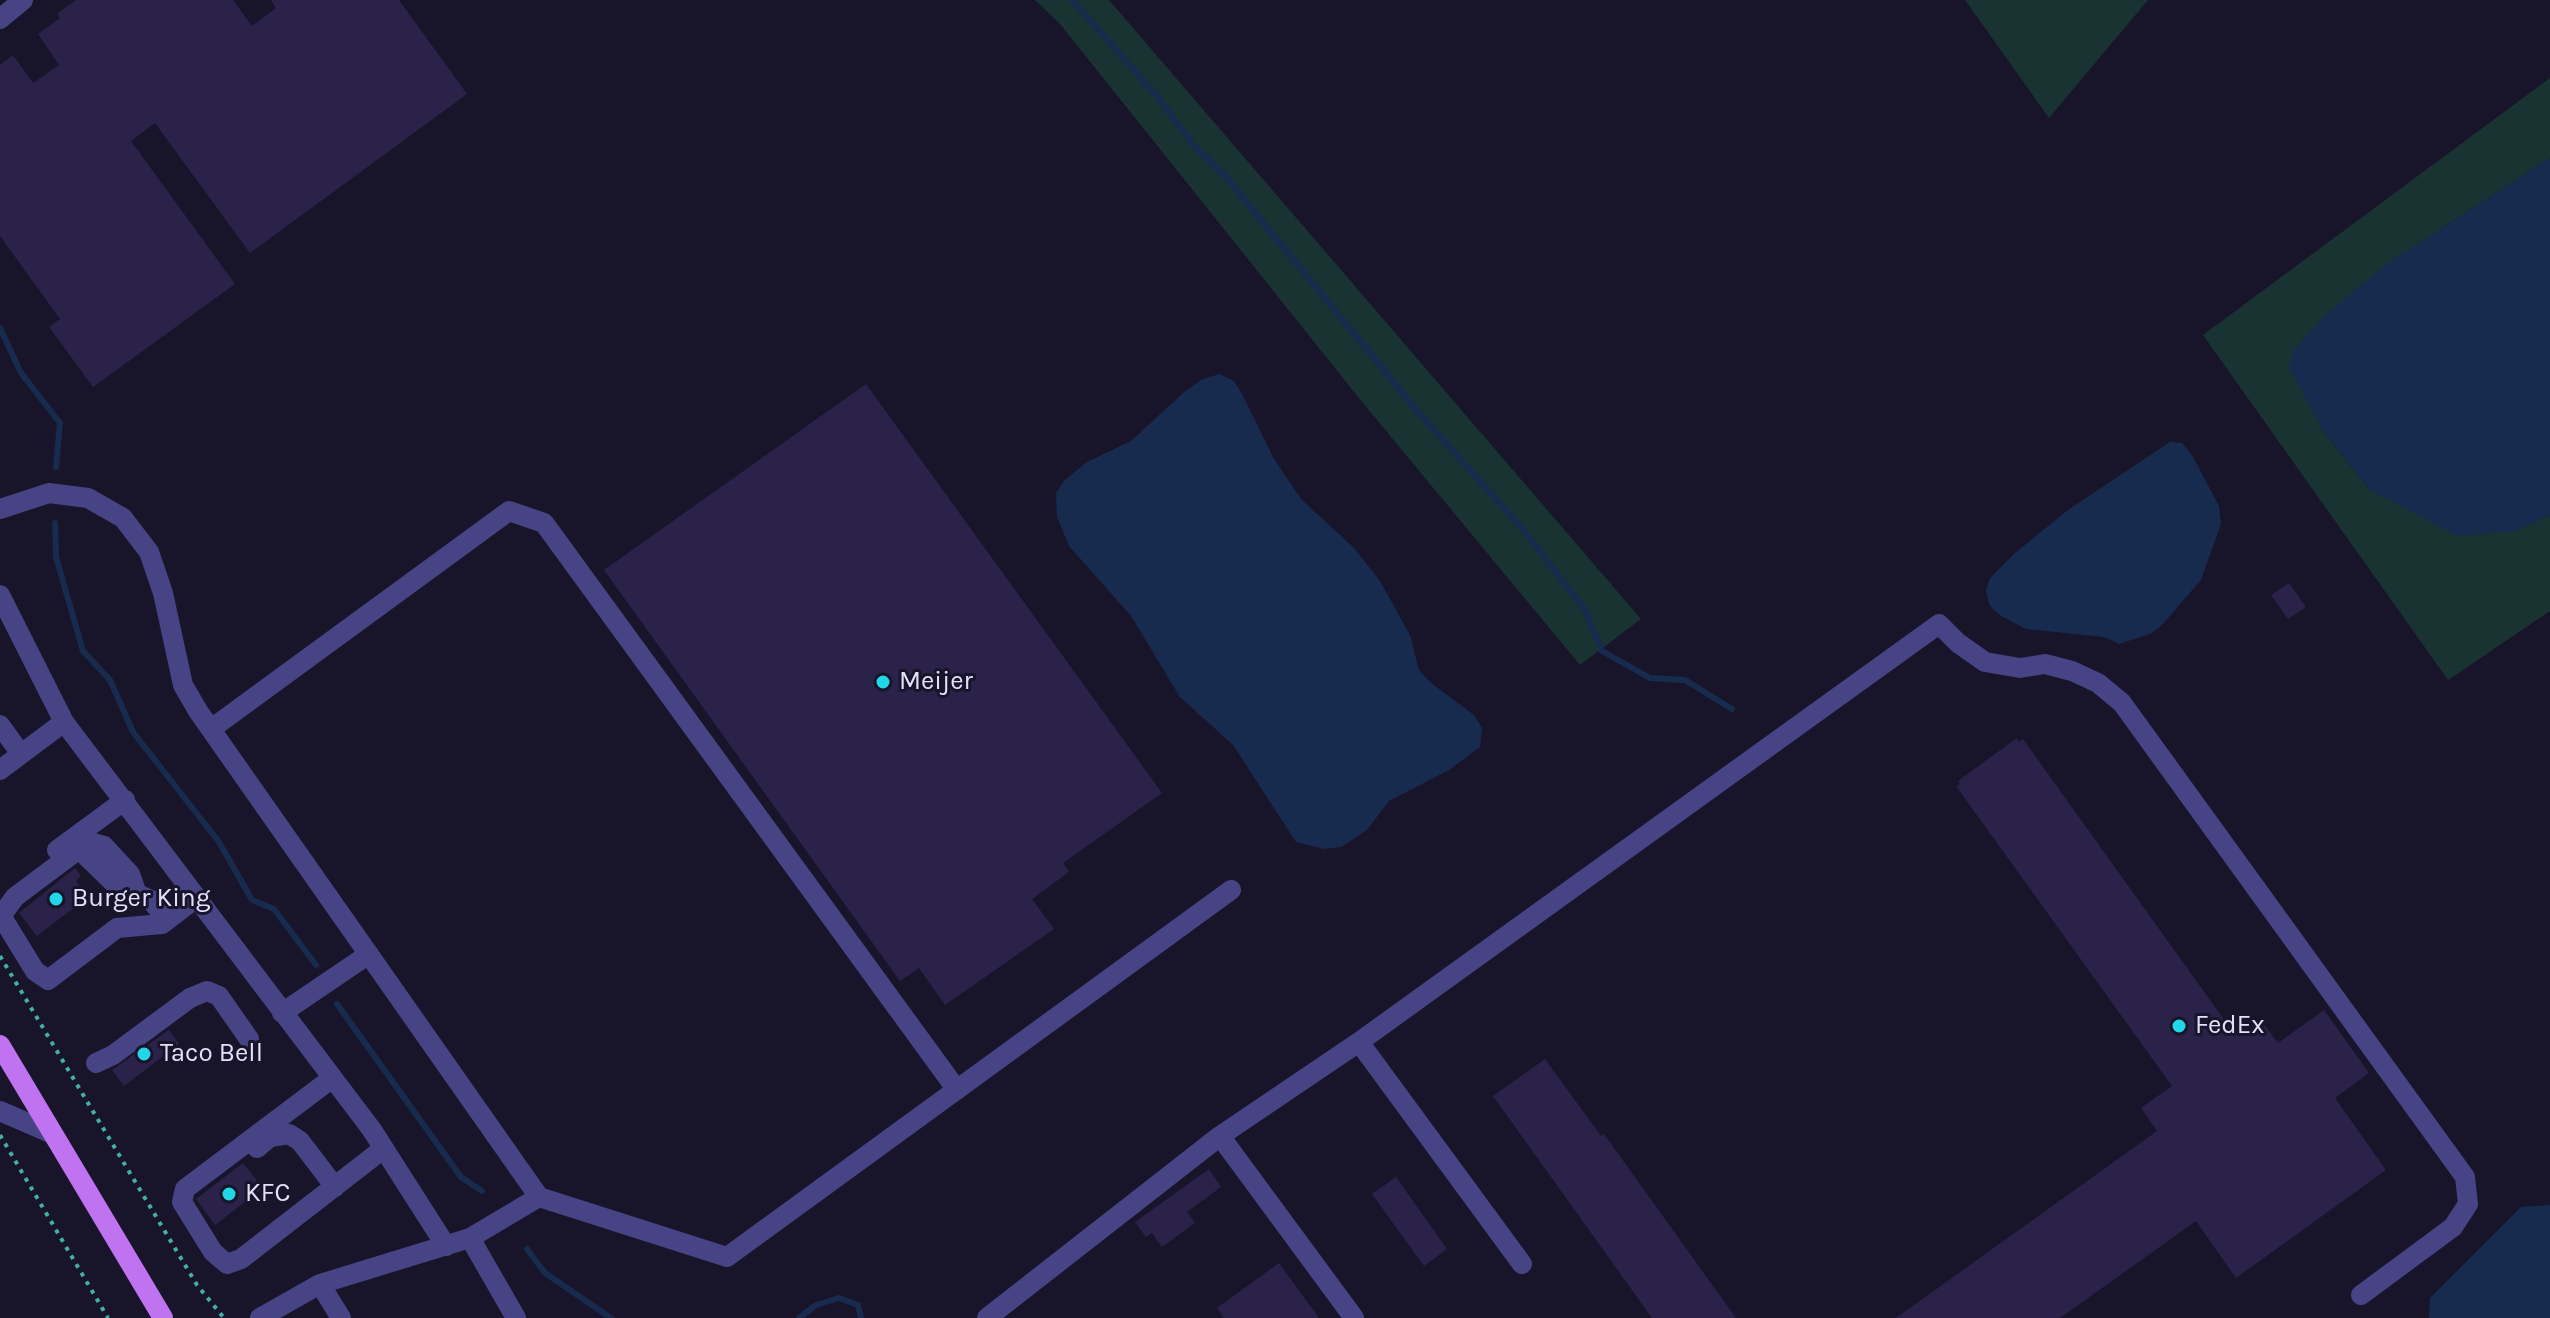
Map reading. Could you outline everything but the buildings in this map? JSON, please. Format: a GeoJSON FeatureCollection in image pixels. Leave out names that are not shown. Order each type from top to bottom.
{"type":"FeatureCollection","features":[{"type":"Feature","properties":{"kind":"main road"},"geometry":{"type":"LineString","coordinates":[[0,1045],[163,1318]]}},
{"type":"Feature","properties":{"kind":"lane"},"geometry":{"type":"LineString","coordinates":[[0,19],[23,0]]}},
{"type":"Feature","properties":{"kind":"lane"},"geometry":{"type":"LineString","coordinates":[[0,509],[49,493],[88,498],[123,518],[149,552],[163,593],[183,685],[539,1197],[727,1257],[1231,890]]}},
{"type":"Feature","properties":{"kind":"lane"},"geometry":{"type":"LineString","coordinates":[[211,729],[509,511],[544,523],[957,1090]]}},
{"type":"Feature","properties":{"kind":"lane"},"geometry":{"type":"LineString","coordinates":[[2,603],[64,722],[383,1149],[446,1246]]}},
{"type":"Feature","properties":{"kind":"lane"},"geometry":{"type":"LineString","coordinates":[[987,1318],[1220,1136],[1359,1042],[1939,624],[1958,643],[1985,662],[2020,668],[2045,664],[2072,671],[2098,683],[2122,703],[2465,1177],[2468,1204],[2453,1227],[2361,1295]]}},
{"type":"Feature","properties":{"kind":"lane"},"geometry":{"type":"LineString","coordinates":[[0,770],[64,722]]}},
{"type":"Feature","properties":{"kind":"lane"},"geometry":{"type":"LineString","coordinates":[[0,725],[21,754]]}},
{"type":"Feature","properties":{"kind":"lane"},"geometry":{"type":"LineString","coordinates":[[0,893],[125,800]]}},
{"type":"Feature","properties":{"kind":"lane"},"geometry":{"type":"LineString","coordinates":[[167,920],[151,900],[116,885],[79,849],[15,897],[1,915],[35,971],[48,980],[117,928],[147,927],[167,920],[196,898]]}},
{"type":"Feature","properties":{"kind":"lane"},"geometry":{"type":"LineString","coordinates":[[282,1013],[369,954]]}},
{"type":"Feature","properties":{"kind":"lane"},"geometry":{"type":"LineString","coordinates":[[96,1063],[113,1055],[190,998],[207,991],[219,996],[249,1039]]}},
{"type":"Feature","properties":{"kind":"lane"},"geometry":{"type":"LineString","coordinates":[[1359,1042],[1522,1264]]}},
{"type":"Feature","properties":{"kind":"lane"},"geometry":{"type":"LineString","coordinates":[[186,1196],[331,1079]]}},
{"type":"Feature","properties":{"kind":"lane"},"geometry":{"type":"LineString","coordinates":[[0,1111],[53,1134]]}},
{"type":"Feature","properties":{"kind":"lane"},"geometry":{"type":"LineString","coordinates":[[186,1196],[280,1133],[300,1141],[335,1187]]}},
{"type":"Feature","properties":{"kind":"lane"},"geometry":{"type":"LineString","coordinates":[[1220,1136],[1354,1318]]}},
{"type":"Feature","properties":{"kind":"lane"},"geometry":{"type":"LineString","coordinates":[[186,1196],[213,1252],[227,1264],[241,1259],[383,1149]]}},
{"type":"Feature","properties":{"kind":"lane"},"geometry":{"type":"LineString","coordinates":[[260,1318],[320,1284],[470,1238],[539,1197]]}},
{"type":"Feature","properties":{"kind":"lane"},"geometry":{"type":"LineString","coordinates":[[470,1238],[516,1318]]}},
{"type":"Feature","properties":{"kind":"lane"},"geometry":{"type":"LineString","coordinates":[[320,1284],[341,1318]]}},
{"type":"Feature","properties":{"kind":"path"},"geometry":{"type":"LineString","coordinates":[[0,956],[197,1285],[224,1318]]}},
{"type":"Feature","properties":{"kind":"path"},"geometry":{"type":"LineString","coordinates":[[0,1135],[108,1318]]}},
{"type":"Feature","properties":{"kind":"green space"},"geometry":{"type":"Polygon","coordinates":[[[1035,0],[1109,0],[1641,619],[1580,665],[1367,408],[1060,24],[1035,0]]]}},
{"type":"Feature","properties":{"kind":"green space"},"geometry":{"type":"Polygon","coordinates":[[[1965,0],[2148,0],[2049,118],[1965,0]]]}},
{"type":"Feature","properties":{"kind":"green space"},"geometry":{"type":"Polygon","coordinates":[[[2550,78],[2550,158],[2439,230],[2323,431],[2369,489],[2516,531],[2550,515],[2550,611],[2448,680],[2203,335],[2550,78]]]}},
{"type":"Feature","properties":{"kind":"water"},"geometry":{"type":"Polygon","coordinates":[[[2550,158],[2550,515],[2516,531],[2457,536],[2369,489],[2323,431],[2289,368],[2294,350],[2324,316],[2388,263],[2550,158]]]}},
{"type":"Feature","properties":{"kind":"water"},"geometry":{"type":"Polygon","coordinates":[[[1219,374],[1234,381],[1274,459],[1301,499],[1354,548],[1380,581],[1410,635],[1419,670],[1431,683],[1474,715],[1482,728],[1480,747],[1449,770],[1389,801],[1367,830],[1341,847],[1324,849],[1296,842],[1233,745],[1180,697],[1131,616],[1069,546],[1057,517],[1056,493],[1064,481],[1087,462],[1131,441],[1201,380],[1219,374]]]}},
{"type":"Feature","properties":{"kind":"water"},"geometry":{"type":"Polygon","coordinates":[[[2170,442],[2182,443],[2192,455],[2219,506],[2221,524],[2201,580],[2161,626],[2150,634],[2119,644],[2104,637],[2026,629],[2001,616],[1990,606],[1986,591],[1990,578],[2015,553],[2068,510],[2170,442]]]}},
{"type":"Feature","properties":{"kind":"water"},"geometry":{"type":"Polygon","coordinates":[[[2550,1205],[2550,1318],[2429,1318],[2430,1298],[2521,1207],[2550,1205]]]}},
{"type":"Feature","properties":{"kind":"waterway"},"geometry":{"type":"LineString","coordinates":[[1072,0],[1157,96],[1194,146],[1226,177],[1418,412],[1520,526],[1584,608],[1602,651],[1650,678],[1685,680],[1732,709]]}},
{"type":"Feature","properties":{"kind":"waterway"},"geometry":{"type":"LineString","coordinates":[[0,328],[21,373],[60,423],[56,467]]}},
{"type":"Feature","properties":{"kind":"waterway"},"geometry":{"type":"LineString","coordinates":[[55,523],[56,557],[83,651],[110,680],[133,732],[219,842],[252,900],[274,909],[316,965]]}},
{"type":"Feature","properties":{"kind":"waterway"},"geometry":{"type":"LineString","coordinates":[[337,1004],[461,1177],[482,1191]]}},
{"type":"Feature","properties":{"kind":"waterway"},"geometry":{"type":"LineString","coordinates":[[527,1249],[545,1273],[611,1318]]}},
{"type":"Feature","properties":{"kind":"waterway"},"geometry":{"type":"LineString","coordinates":[[799,1318],[816,1305],[839,1298],[858,1305],[861,1318]]}},
{"type":"Feature","properties":{"kind":"place","name":"Meijer"},"geometry":{"type":"Point","coordinates":[883,682]}},
{"type":"Feature","properties":{"kind":"place","name":"Burger King"},"geometry":{"type":"Point","coordinates":[56,899]}},
{"type":"Feature","properties":{"kind":"place","name":"FedEx"},"geometry":{"type":"Point","coordinates":[2179,1026]}},
{"type":"Feature","properties":{"kind":"place","name":"Taco Bell"},"geometry":{"type":"Point","coordinates":[144,1054]}},
{"type":"Feature","properties":{"kind":"place","name":"KFC"},"geometry":{"type":"Point","coordinates":[229,1194]}}]}
